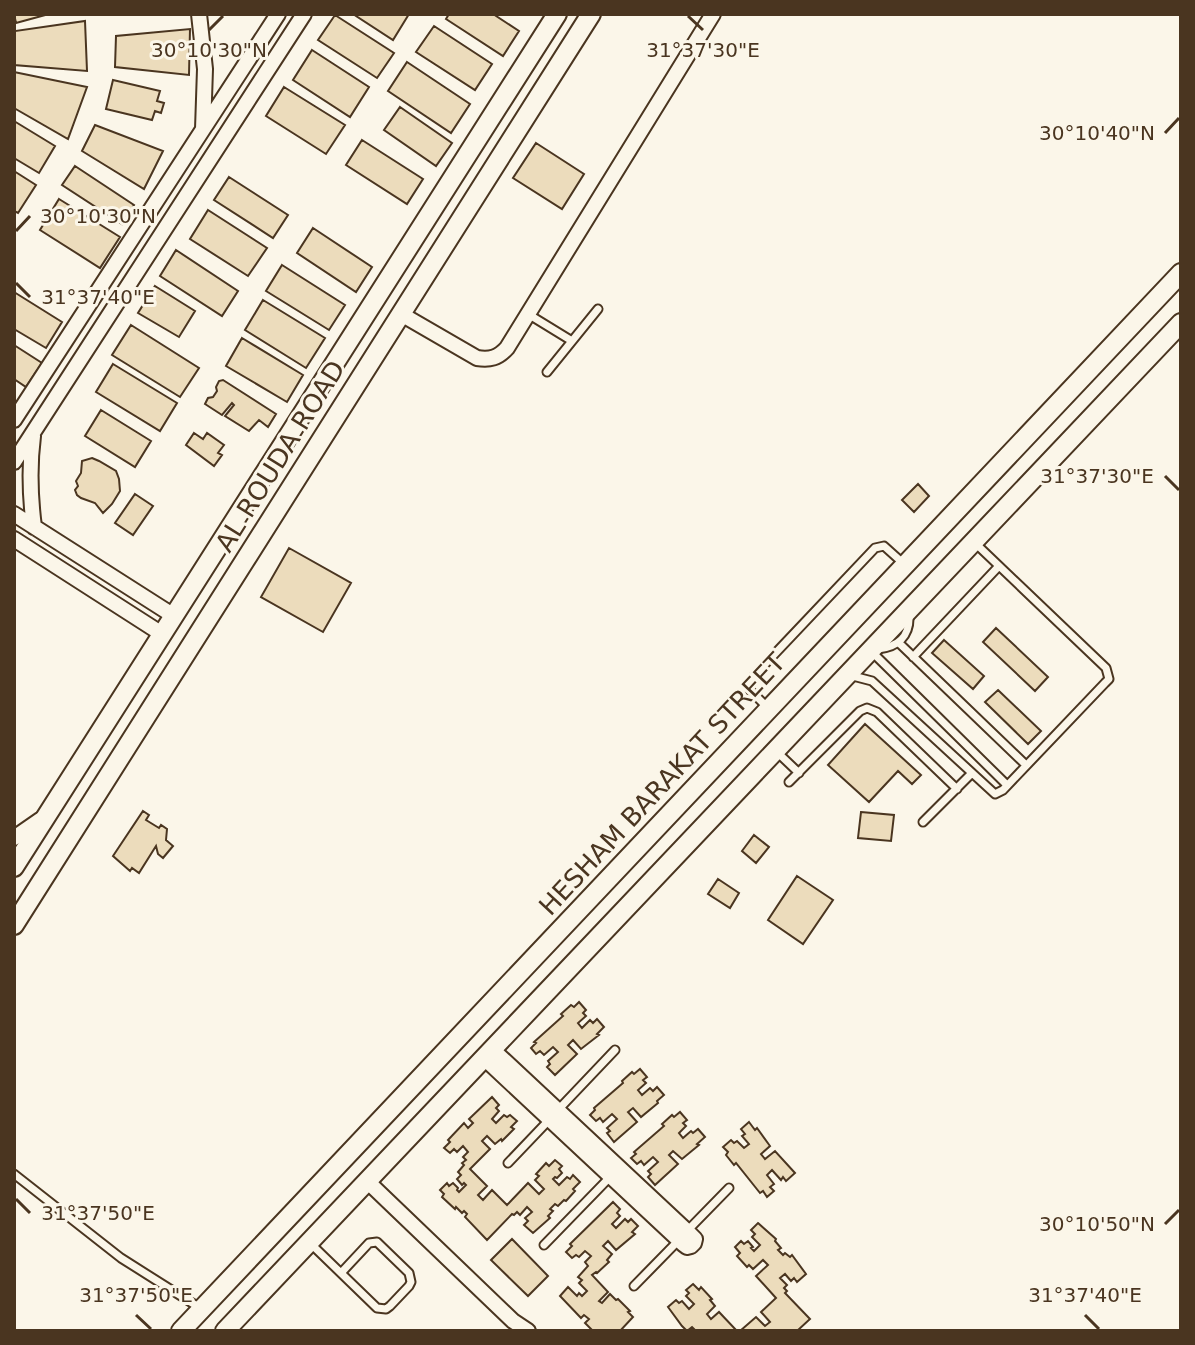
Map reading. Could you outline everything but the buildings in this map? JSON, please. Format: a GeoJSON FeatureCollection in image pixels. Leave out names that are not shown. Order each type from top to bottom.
{"type":"FeatureCollection","features":[{"type":"Feature","properties":{"kind":"street"},"geometry":{"type":"LineString","coordinates":[[199,14],[205,69],[203,129]]}},
{"type":"Feature","properties":{"kind":"street"},"geometry":{"type":"LineString","coordinates":[[14,420],[277,14]]}},
{"type":"Feature","properties":{"kind":"street"},"geometry":{"type":"LineString","coordinates":[[14,462],[304,14]]}},
{"type":"Feature","properties":{"kind":"street","name":"AL ROUDA ROAD"},"geometry":{"type":"LineString","coordinates":[[14,867],[557,14]]}},
{"type":"Feature","properties":{"kind":"street","name":"AL ROUDA ROAD"},"geometry":{"type":"LineString","coordinates":[[14,925],[591,14]]}},
{"type":"Feature","properties":{"kind":"street"},"geometry":{"type":"LineString","coordinates":[[401,314],[471,355],[490,359],[503,353],[713,14]]}},
{"type":"Feature","properties":{"kind":"street","name":"HESHAM BARAKAT STREET"},"geometry":{"type":"LineString","coordinates":[[181,1331],[1181,273]]}},
{"type":"Feature","properties":{"kind":"street"},"geometry":{"type":"LineString","coordinates":[[225,1331],[1181,323]]}},
{"type":"Feature","properties":{"kind":"street"},"geometry":{"type":"LineString","coordinates":[[345,348],[353,362],[370,363]]}},
{"type":"Feature","properties":{"kind":"street"},"geometry":{"type":"LineString","coordinates":[[1085,375],[1110,398]]}},
{"type":"Feature","properties":{"kind":"street"},"geometry":{"type":"LineString","coordinates":[[304,412],[314,409],[322,412],[331,425]]}},
{"type":"Feature","properties":{"kind":"street"},"geometry":{"type":"LineString","coordinates":[[34,431],[30,463],[34,527]]}},
{"type":"Feature","properties":{"kind":"street"},"geometry":{"type":"LineString","coordinates":[[14,514],[174,616]]}},
{"type":"Feature","properties":{"kind":"street"},"geometry":{"type":"LineString","coordinates":[[14,539],[162,634]]}},
{"type":"Feature","properties":{"kind":"street"},"geometry":{"type":"LineString","coordinates":[[14,838],[47,816]]}},
{"type":"Feature","properties":{"kind":"street"},"geometry":{"type":"LineString","coordinates":[[587,901],[613,922]]}},
{"type":"Feature","properties":{"kind":"street"},"geometry":{"type":"LineString","coordinates":[[488,1053],[683,1235]]}},
{"type":"Feature","properties":{"kind":"street"},"geometry":{"type":"LineString","coordinates":[[554,1115],[611,1176],[683,1235]]}},
{"type":"Feature","properties":{"kind":"street"},"geometry":{"type":"LineString","coordinates":[[367,1181],[513,1321],[528,1331]]}},
{"type":"Feature","properties":{"kind":"street"},"geometry":{"type":"LineString","coordinates":[[298,1207],[315,1236]]}},
{"type":"Feature","properties":{"kind":"lane"},"geometry":{"type":"LineString","coordinates":[[547,372],[598,309]]}},
{"type":"Feature","properties":{"kind":"lane"},"geometry":{"type":"LineString","coordinates":[[528,314],[572,341]]}},
{"type":"Feature","properties":{"kind":"lane"},"geometry":{"type":"LineString","coordinates":[[847,675],[872,681],[995,794],[1109,679],[1106,668],[974,541]]}},
{"type":"Feature","properties":{"kind":"lane"},"geometry":{"type":"LineString","coordinates":[[769,709],[750,690],[750,680],[875,548],[884,546],[905,565]]}},
{"type":"Feature","properties":{"kind":"lane"},"geometry":{"type":"LineString","coordinates":[[913,657],[999,566]]}},
{"type":"Feature","properties":{"kind":"lane"},"geometry":{"type":"LineString","coordinates":[[871,650],[899,643],[909,628],[907,612]]}},
{"type":"Feature","properties":{"kind":"lane"},"geometry":{"type":"LineString","coordinates":[[899,643],[1026,765]]}},
{"type":"Feature","properties":{"kind":"lane"},"geometry":{"type":"LineString","coordinates":[[871,650],[1007,785]]}},
{"type":"Feature","properties":{"kind":"lane"},"geometry":{"type":"LineString","coordinates":[[789,782],[860,711],[867,708],[877,712],[957,789]]}},
{"type":"Feature","properties":{"kind":"lane"},"geometry":{"type":"LineString","coordinates":[[776,751],[799,773]]}},
{"type":"Feature","properties":{"kind":"lane"},"geometry":{"type":"LineString","coordinates":[[923,822],[971,774]]}},
{"type":"Feature","properties":{"kind":"lane"},"geometry":{"type":"LineString","coordinates":[[508,1163],[615,1050]]}},
{"type":"Feature","properties":{"kind":"lane"},"geometry":{"type":"LineString","coordinates":[[14,1174],[121,1258],[202,1309]]}},
{"type":"Feature","properties":{"kind":"lane"},"geometry":{"type":"LineString","coordinates":[[544,1245],[611,1176]]}},
{"type":"Feature","properties":{"kind":"lane"},"geometry":{"type":"LineString","coordinates":[[634,1286],[729,1188]]}},
{"type":"Feature","properties":{"kind":"lane"},"geometry":{"type":"LineString","coordinates":[[315,1236],[341,1273],[377,1308],[390,1306],[411,1282],[409,1273],[377,1242],[369,1243],[341,1273]]}}]}
